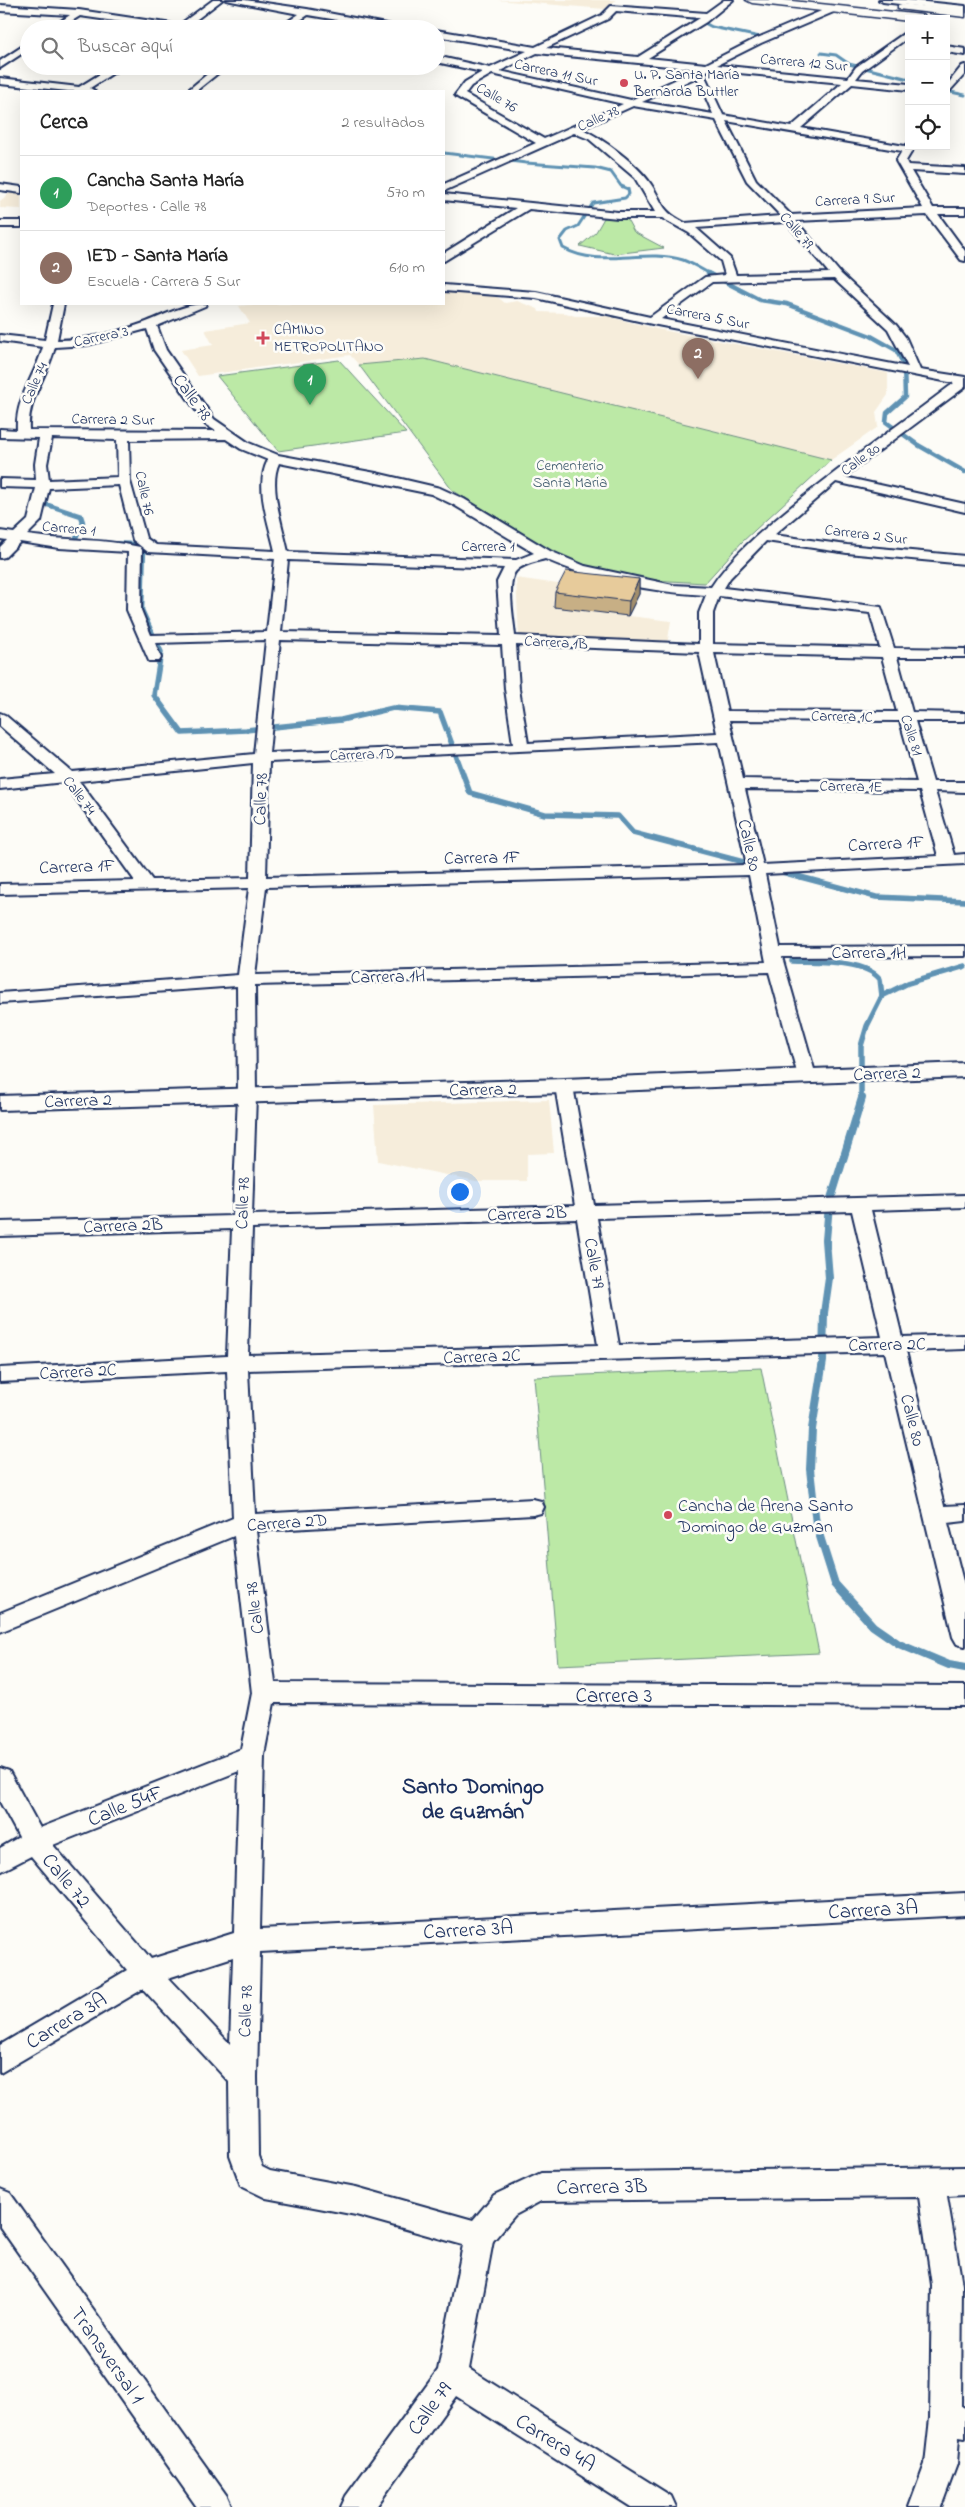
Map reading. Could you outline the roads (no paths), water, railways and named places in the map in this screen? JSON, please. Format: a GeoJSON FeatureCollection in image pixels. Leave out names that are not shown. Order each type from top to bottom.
{"type":"FeatureCollection","features":[{"type":"Feature","properties":{"kind":"highway"},"geometry":{"type":"LineString","coordinates":[[752,0],[965,14]]}},
{"type":"Feature","properties":{"kind":"highway"},"geometry":{"type":"LineString","coordinates":[[835,4],[905,16]]}},
{"type":"Feature","properties":{"kind":"highway"},"geometry":{"type":"LineString","coordinates":[[950,21],[965,23]]}},
{"type":"Feature","properties":{"kind":"street"},"geometry":{"type":"LineString","coordinates":[[191,20],[218,0]]}},
{"type":"Feature","properties":{"kind":"street"},"geometry":{"type":"LineString","coordinates":[[230,0],[354,20]]}},
{"type":"Feature","properties":{"kind":"street"},"geometry":{"type":"LineString","coordinates":[[638,61],[703,20],[729,0]]}},
{"type":"Feature","properties":{"kind":"street"},"geometry":{"type":"LineString","coordinates":[[883,0],[965,9]]}},
{"type":"Feature","properties":{"kind":"street","name":"Calle 78"},"geometry":{"type":"LineString","coordinates":[[445,188],[632,103],[835,4]]}},
{"type":"Feature","properties":{"kind":"street"},"geometry":{"type":"LineString","coordinates":[[0,8],[79,13],[126,20]]}},
{"type":"Feature","properties":{"kind":"street","name":"Calle 76"},"geometry":{"type":"LineString","coordinates":[[544,143],[460,95],[461,91],[477,78],[605,17],[614,8],[703,20]]}},
{"type":"Feature","properties":{"kind":"street"},"geometry":{"type":"LineString","coordinates":[[294,20],[306,12]]}},
{"type":"Feature","properties":{"kind":"street"},"geometry":{"type":"LineString","coordinates":[[68,20],[79,13]]}},
{"type":"Feature","properties":{"kind":"street","name":"Carrera 12 Sur"},"geometry":{"type":"LineString","coordinates":[[445,35],[537,50],[702,70],[905,86]]}},
{"type":"Feature","properties":{"kind":"street"},"geometry":{"type":"LineString","coordinates":[[792,131],[851,80],[861,68],[905,36]]}},
{"type":"Feature","properties":{"kind":"street"},"geometry":{"type":"LineString","coordinates":[[895,42],[905,43]]}},
{"type":"Feature","properties":{"kind":"street"},"geometry":{"type":"LineString","coordinates":[[950,50],[965,52]]}},
{"type":"Feature","properties":{"kind":"street"},"geometry":{"type":"LineString","coordinates":[[0,65],[20,51]]}},
{"type":"Feature","properties":{"kind":"street","name":"Carrera 11 Sur"},"geometry":{"type":"LineString","coordinates":[[445,62],[632,103],[792,131],[905,147]]}},
{"type":"Feature","properties":{"kind":"street"},"geometry":{"type":"LineString","coordinates":[[950,87],[965,68]]}},
{"type":"Feature","properties":{"kind":"street","name":"Calle 79"},"geometry":{"type":"LineString","coordinates":[[702,70],[730,141],[752,181],[788,218],[837,276],[892,328],[900,338],[916,373]]}},
{"type":"Feature","properties":{"kind":"street"},"geometry":{"type":"LineString","coordinates":[[0,81],[80,90],[105,75]]}},
{"type":"Feature","properties":{"kind":"street"},"geometry":{"type":"LineString","coordinates":[[192,90],[211,75]]}},
{"type":"Feature","properties":{"kind":"street"},"geometry":{"type":"LineString","coordinates":[[451,100],[466,98]]}},
{"type":"Feature","properties":{"kind":"street"},"geometry":{"type":"LineString","coordinates":[[574,129],[592,137],[639,176],[664,215]]}},
{"type":"Feature","properties":{"kind":"street"},"geometry":{"type":"LineString","coordinates":[[908,150],[901,161],[930,210],[964,257]]}},
{"type":"Feature","properties":{"kind":"street"},"geometry":{"type":"LineString","coordinates":[[905,168],[965,171]]}},
{"type":"Feature","properties":{"kind":"street"},"geometry":{"type":"LineString","coordinates":[[0,187],[20,190]]}},
{"type":"Feature","properties":{"kind":"street"},"geometry":{"type":"LineString","coordinates":[[445,197],[630,216],[664,215],[686,226],[726,260],[722,277]]}},
{"type":"Feature","properties":{"kind":"street"},"geometry":{"type":"LineString","coordinates":[[445,257],[526,206]]}},
{"type":"Feature","properties":{"kind":"street","name":"Carrera 9 Sur"},"geometry":{"type":"LineString","coordinates":[[686,226],[930,210],[965,211]]}},
{"type":"Feature","properties":{"kind":"street"},"geometry":{"type":"LineString","coordinates":[[0,224],[20,224]]}},
{"type":"Feature","properties":{"kind":"street"},"geometry":{"type":"LineString","coordinates":[[652,321],[709,279],[722,277],[837,276]]}},
{"type":"Feature","properties":{"kind":"street","name":"Carrera 5 Sur"},"geometry":{"type":"LineString","coordinates":[[445,288],[536,295],[652,321],[965,381]]}},
{"type":"Feature","properties":{"kind":"street","name":"Calle 74"},"geometry":{"type":"LineString","coordinates":[[24,433],[21,413],[26,395],[43,366],[58,305]]}},
{"type":"Feature","properties":{"kind":"street"},"geometry":{"type":"LineString","coordinates":[[151,325],[199,305]]}},
{"type":"Feature","properties":{"kind":"street","name":"Calle 78"},"geometry":{"type":"LineString","coordinates":[[151,325],[160,350],[210,422],[226,435],[245,446],[275,458],[268,472],[268,482],[282,554],[261,758],[258,882],[246,980],[247,1095],[241,1221],[238,1364],[244,1523],[264,1693],[252,1755],[242,2077],[244,2156],[251,2176],[266,2184],[356,2201],[479,2236]]}},
{"type":"Feature","properties":{"kind":"street","name":"Carrera 3"},"geometry":{"type":"LineString","coordinates":[[0,338],[49,344],[72,343],[151,325]]}},
{"type":"Feature","properties":{"kind":"street","name":"Calle 80"},"geometry":{"type":"LineString","coordinates":[[807,1076],[774,959],[756,870],[720,715],[706,650],[706,613],[714,591],[725,576],[763,537],[834,478],[965,381]]}},
{"type":"Feature","properties":{"kind":"street","name":"Carrera 2 Sur"},"geometry":{"type":"LineString","coordinates":[[0,433],[123,436],[226,435]]}},
{"type":"Feature","properties":{"kind":"street"},"geometry":{"type":"LineString","coordinates":[[0,554],[19,538],[34,521],[43,484],[41,464],[46,434]]}},
{"type":"Feature","properties":{"kind":"street","name":"Calle 76"},"geometry":{"type":"LineString","coordinates":[[123,436],[124,481],[140,540],[153,548]]}},
{"type":"Feature","properties":{"kind":"street"},"geometry":{"type":"LineString","coordinates":[[275,458],[376,477],[435,491],[459,502],[545,554],[580,569],[673,589],[714,591]]}},
{"type":"Feature","properties":{"kind":"street"},"geometry":{"type":"LineString","coordinates":[[834,478],[965,508]]}},
{"type":"Feature","properties":{"kind":"street"},"geometry":{"type":"LineString","coordinates":[[0,483],[43,484],[124,481]]}},
{"type":"Feature","properties":{"kind":"street","name":"Carrera 1"},"geometry":{"type":"LineString","coordinates":[[0,535],[59,544],[122,547],[135,550],[134,610],[153,639]]}},
{"type":"Feature","properties":{"kind":"street","name":"Carrera 2 Sur"},"geometry":{"type":"LineString","coordinates":[[763,537],[847,549],[965,560]]}},
{"type":"Feature","properties":{"kind":"street","name":"Carrera 1"},"geometry":{"type":"LineString","coordinates":[[153,548],[379,560],[517,564],[545,554]]}},
{"type":"Feature","properties":{"kind":"street"},"geometry":{"type":"LineString","coordinates":[[517,564],[508,571],[504,582],[520,748]]}},
{"type":"Feature","properties":{"kind":"street"},"geometry":{"type":"LineString","coordinates":[[673,589],[692,598],[706,613]]}},
{"type":"Feature","properties":{"kind":"street","name":"Calle 81"},"geometry":{"type":"LineString","coordinates":[[714,591],[876,610],[928,787],[947,860]]}},
{"type":"Feature","properties":{"kind":"street","name":"Carrera 1B"},"geometry":{"type":"LineString","coordinates":[[153,639],[273,636],[508,639],[706,650],[888,654],[965,653]]}},
{"type":"Feature","properties":{"kind":"street"},"geometry":{"type":"LineString","coordinates":[[153,639],[154,658]]}},
{"type":"Feature","properties":{"kind":"street","name":"Carrera 1C"},"geometry":{"type":"LineString","coordinates":[[720,715],[965,716]]}},
{"type":"Feature","properties":{"kind":"street","name":"Calle 74"},"geometry":{"type":"LineString","coordinates":[[0,718],[69,778],[146,884]]}},
{"type":"Feature","properties":{"kind":"street","name":"Carrera 1D"},"geometry":{"type":"LineString","coordinates":[[0,784],[261,758],[520,748],[725,737]]}},
{"type":"Feature","properties":{"kind":"street","name":"Carrera 1E"},"geometry":{"type":"LineString","coordinates":[[736,784],[965,787]]}},
{"type":"Feature","properties":{"kind":"street","name":"Carrera 1F"},"geometry":{"type":"LineString","coordinates":[[0,889],[756,870],[965,859]]}},
{"type":"Feature","properties":{"kind":"street","name":"Carrera 1H"},"geometry":{"type":"LineString","coordinates":[[0,998],[246,980],[965,951]]}},
{"type":"Feature","properties":{"kind":"street","name":"Carrera 2"},"geometry":{"type":"LineString","coordinates":[[0,1103],[564,1086],[965,1070]]}},
{"type":"Feature","properties":{"kind":"street","name":"Calle 79"},"geometry":{"type":"LineString","coordinates":[[564,1086],[610,1352]]}},
{"type":"Feature","properties":{"kind":"street","name":"Carrera 2B"},"geometry":{"type":"LineString","coordinates":[[0,1229],[965,1201]]}},
{"type":"Feature","properties":{"kind":"street","name":"Calle 80"},"geometry":{"type":"LineString","coordinates":[[853,1205],[894,1344],[937,1515],[965,1637]]}},
{"type":"Feature","properties":{"kind":"street","name":"Carrera 2C"},"geometry":{"type":"LineString","coordinates":[[0,1375],[238,1364],[965,1342]]}},
{"type":"Feature","properties":{"kind":"street","name":"Carrera 2D"},"geometry":{"type":"LineString","coordinates":[[0,1623],[244,1523],[533,1507]]}},
{"type":"Feature","properties":{"kind":"street"},"geometry":{"type":"LineString","coordinates":[[937,1515],[965,1513]]}},
{"type":"Feature","properties":{"kind":"street","name":"Carrera 3"},"geometry":{"type":"LineString","coordinates":[[264,1693],[965,1696]]}},
{"type":"Feature","properties":{"kind":"street","name":"Calle 54F"},"geometry":{"type":"LineString","coordinates":[[0,1861],[34,1841],[252,1755]]}},
{"type":"Feature","properties":{"kind":"street","name":"Calle 72"},"geometry":{"type":"LineString","coordinates":[[0,1778],[34,1841],[146,1973],[242,2077]]}},
{"type":"Feature","properties":{"kind":"street","name":"Carrera 3A"},"geometry":{"type":"LineString","coordinates":[[0,2060],[146,1973],[247,1941],[965,1904]]}},
{"type":"Feature","properties":{"kind":"street","name":"Carrera 3B"},"geometry":{"type":"LineString","coordinates":[[479,2236],[493,2214],[512,2198],[541,2187],[932,2183],[965,2181]]}},
{"type":"Feature","properties":{"kind":"street"},"geometry":{"type":"LineString","coordinates":[[925,2507],[955,2420],[947,2285],[932,2183]]}},
{"type":"Feature","properties":{"kind":"street","name":"Transversal 1"},"geometry":{"type":"LineString","coordinates":[[0,2203],[216,2507]]}},
{"type":"Feature","properties":{"kind":"street","name":"Calle 79"},"geometry":{"type":"LineString","coordinates":[[357,2507],[452,2376],[479,2236]]}},
{"type":"Feature","properties":{"kind":"street","name":"Carrera 4A"},"geometry":{"type":"LineString","coordinates":[[452,2376],[660,2507]]}},
{"type":"Feature","properties":{"kind":"waterway"},"geometry":{"type":"LineString","coordinates":[[671,15],[697,19],[712,27],[760,37]]}},
{"type":"Feature","properties":{"kind":"waterway"},"geometry":{"type":"LineString","coordinates":[[821,53],[836,55],[849,64],[905,78]]}},
{"type":"Feature","properties":{"kind":"waterway"},"geometry":{"type":"LineString","coordinates":[[950,92],[965,95]]}},
{"type":"Feature","properties":{"kind":"waterway"},"geometry":{"type":"LineString","coordinates":[[445,153],[526,163],[595,168],[611,172],[621,186],[628,189],[629,194],[625,198],[593,203],[578,226],[567,231],[560,240],[563,248],[577,254],[592,257],[668,257],[686,261],[711,274]]}},
{"type":"Feature","properties":{"kind":"waterway"},"geometry":{"type":"LineString","coordinates":[[708,273],[760,300],[787,304],[871,336],[896,350],[904,365],[905,397],[887,413],[886,422],[918,445],[965,472]]}},
{"type":"Feature","properties":{"kind":"waterway"},"geometry":{"type":"LineString","coordinates":[[45,504],[81,516],[83,522],[74,542],[79,543]]}},
{"type":"Feature","properties":{"kind":"waterway"},"geometry":{"type":"LineString","coordinates":[[107,543],[135,544],[144,548],[142,610],[152,632]]}},
{"type":"Feature","properties":{"kind":"waterway"},"geometry":{"type":"LineString","coordinates":[[151,631],[161,652],[154,695],[182,733],[246,730],[341,720],[393,708],[440,712],[470,793],[545,814],[618,816],[633,833],[755,865]]}},
{"type":"Feature","properties":{"kind":"waterway"},"geometry":{"type":"LineString","coordinates":[[778,871],[876,897],[965,901]]}},
{"type":"Feature","properties":{"kind":"waterway"},"geometry":{"type":"LineString","coordinates":[[792,961],[839,963],[863,968],[880,979],[882,996]]}},
{"type":"Feature","properties":{"kind":"waterway"},"geometry":{"type":"LineString","coordinates":[[882,996],[908,983],[965,966]]}},
{"type":"Feature","properties":{"kind":"waterway"},"geometry":{"type":"LineString","coordinates":[[861,1099],[861,1046],[867,1026],[882,996]]}},
{"type":"Feature","properties":{"kind":"waterway"},"geometry":{"type":"LineString","coordinates":[[862,1098],[829,1205],[826,1240],[829,1278],[824,1313],[823,1361],[812,1429],[810,1469],[816,1524],[835,1584],[873,1626],[899,1644],[949,1665],[965,1668]]}},
{"type":"Feature","properties":{"kind":"place","name":"U. P. Santa María Bernarda Buttler"},"geometry":{"type":"Point","coordinates":[624,83]}},
{"type":"Feature","properties":{"kind":"place","name":"CAMINO METROPOLITANO"},"geometry":{"type":"Point","coordinates":[263,338]}},
{"type":"Feature","properties":{"kind":"place","name":"IED - Santa María"},"geometry":{"type":"Point","coordinates":[698,379]}},
{"type":"Feature","properties":{"kind":"place","name":"Cancha Santa María"},"geometry":{"type":"Point","coordinates":[310,405]}},
{"type":"Feature","properties":{"kind":"place","name":"Cancha de Arena Santo Domingo de Guzman"},"geometry":{"type":"Point","coordinates":[668,1515]}},
{"type":"Feature","properties":{"kind":"district","name":"Santo Domingo de Guzmán"},"geometry":{"type":"Point","coordinates":[473,1798]}},
{"type":"Feature","properties":{"kind":"park label","name":"Cementerio Santa Maria"},"geometry":{"type":"Point","coordinates":[570,474]}}]}
